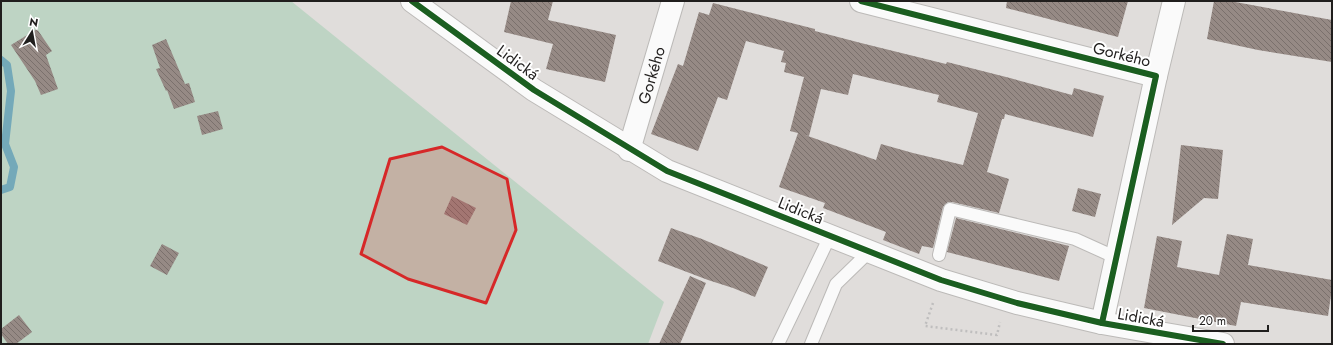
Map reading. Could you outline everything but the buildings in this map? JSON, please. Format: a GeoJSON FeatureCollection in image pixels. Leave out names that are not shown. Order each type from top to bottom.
{"type":"FeatureCollection","features":[{"type":"Feature","properties":{"kind":"street","name":"Lidická"},"geometry":{"type":"LineString","coordinates":[[412,1],[534,90],[629,150],[666,171],[941,280],[979,292],[1017,303],[1102,323],[1223,344]]}},
{"type":"Feature","properties":{"kind":"street","name":"Gorkého"},"geometry":{"type":"LineString","coordinates":[[629,150],[673,1]]}},
{"type":"Feature","properties":{"kind":"street","name":"Gorkého"},"geometry":{"type":"LineString","coordinates":[[861,1],[1156,76],[1102,323]]}},
{"type":"Feature","properties":{"kind":"street"},"geometry":{"type":"LineString","coordinates":[[1156,76],[1174,1]]}},
{"type":"Feature","properties":{"kind":"lane"},"geometry":{"type":"LineString","coordinates":[[939,254],[950,209],[1075,239],[1117,258]]}},
{"type":"Feature","properties":{"kind":"lane"},"geometry":{"type":"LineString","coordinates":[[778,344],[830,236]]}},
{"type":"Feature","properties":{"kind":"lane"},"geometry":{"type":"LineString","coordinates":[[811,344],[836,284],[869,252]]}},
{"type":"Feature","properties":{"kind":"highlighted area"},"geometry":{"type":"Polygon","coordinates":[[[442,147],[507,179],[516,230],[486,303],[408,279],[361,254],[390,159],[442,147]]]}},
{"type":"Feature","properties":{"kind":"green space"},"geometry":{"type":"Polygon","coordinates":[[[1,1],[291,1],[664,302],[648,344],[1,344],[1,1]]]}},
{"type":"Feature","properties":{"kind":"waterway"},"geometry":{"type":"LineString","coordinates":[[1,60],[7,65],[11,91],[5,144],[14,167],[10,187],[1,190]]}},
{"type":"Feature","properties":{"kind":"cycle path"},"geometry":{"type":"LineString","coordinates":[[412,1],[534,90],[667,171],[941,280],[1017,303],[1102,323],[1223,344]]}},
{"type":"Feature","properties":{"kind":"cycle path"},"geometry":{"type":"LineString","coordinates":[[861,1],[1156,76],[1102,323]]}}]}
